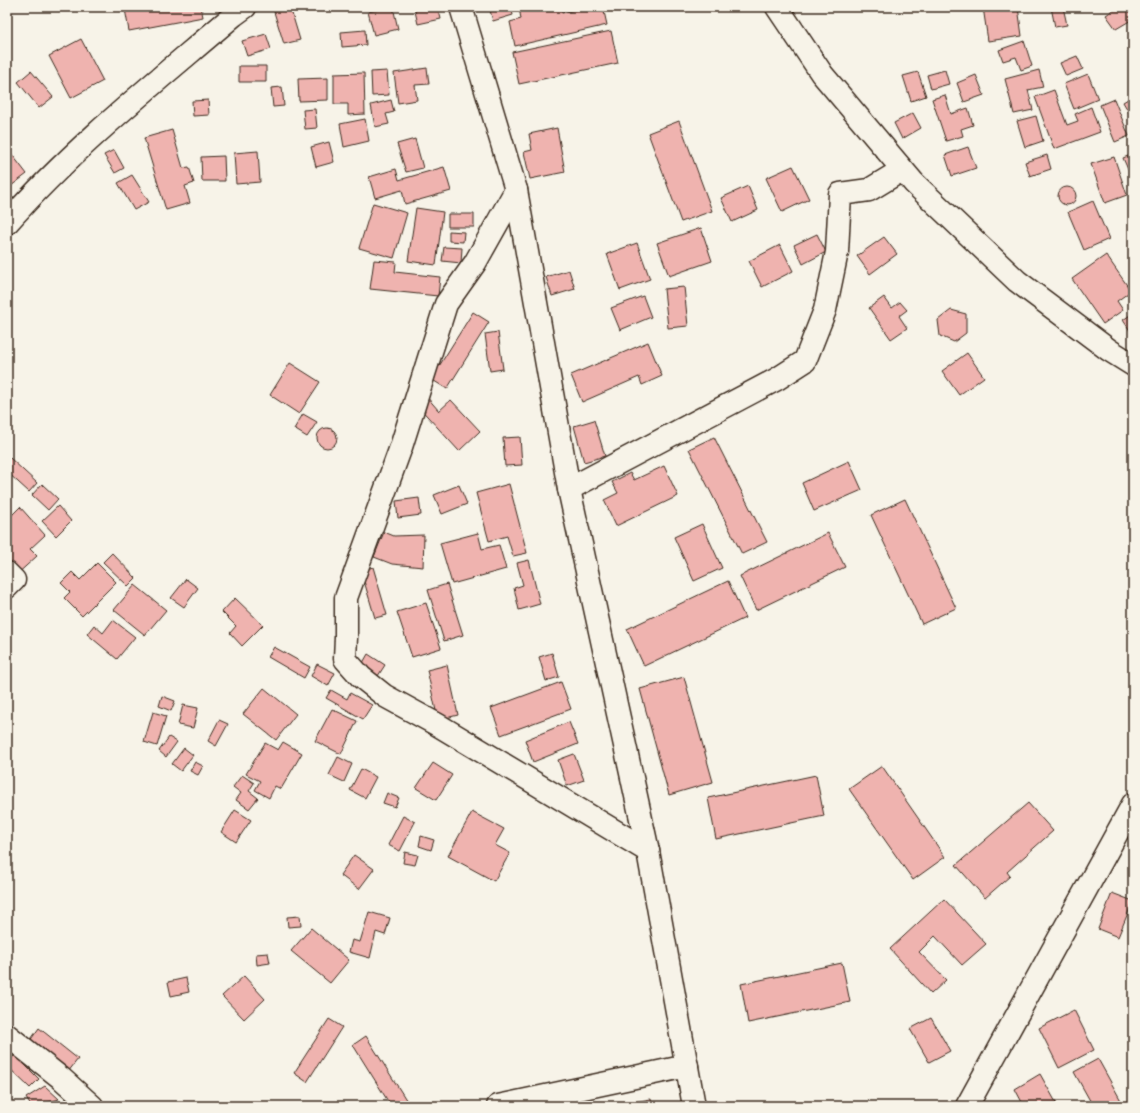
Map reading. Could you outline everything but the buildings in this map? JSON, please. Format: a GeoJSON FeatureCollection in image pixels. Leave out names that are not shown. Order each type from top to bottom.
{"type":"FeatureCollection","features":[{"type":"Feature","properties":{"kind":"street"},"geometry":{"type":"LineString","coordinates":[[7,223],[74,154],[138,97],[244,7]]}},
{"type":"Feature","properties":{"kind":"street"},"geometry":{"type":"LineString","coordinates":[[461,7],[516,190],[569,489],[648,851],[694,1106]]}},
{"type":"Feature","properties":{"kind":"street"},"geometry":{"type":"LineString","coordinates":[[777,7],[822,74],[902,170],[1017,281],[1109,350],[1133,365]]}},
{"type":"Feature","properties":{"kind":"street"},"geometry":{"type":"LineString","coordinates":[[569,489],[777,379],[805,361],[824,310],[837,252],[840,194],[869,190],[902,170]]}},
{"type":"Feature","properties":{"kind":"street"},"geometry":{"type":"LineString","coordinates":[[516,190],[475,263],[446,304],[401,448],[346,598],[345,659],[361,677],[385,696],[438,725],[648,851]]}},
{"type":"Feature","properties":{"kind":"street"},"geometry":{"type":"LineString","coordinates":[[7,573],[14,580],[7,586]]}},
{"type":"Feature","properties":{"kind":"street"},"geometry":{"type":"LineString","coordinates":[[967,1106],[1133,804]]}},
{"type":"Feature","properties":{"kind":"street"},"geometry":{"type":"LineString","coordinates":[[7,1035],[61,1078],[92,1106]]}},
{"type":"Feature","properties":{"kind":"street"},"geometry":{"type":"LineString","coordinates":[[498,1106],[687,1066]]}}]}
